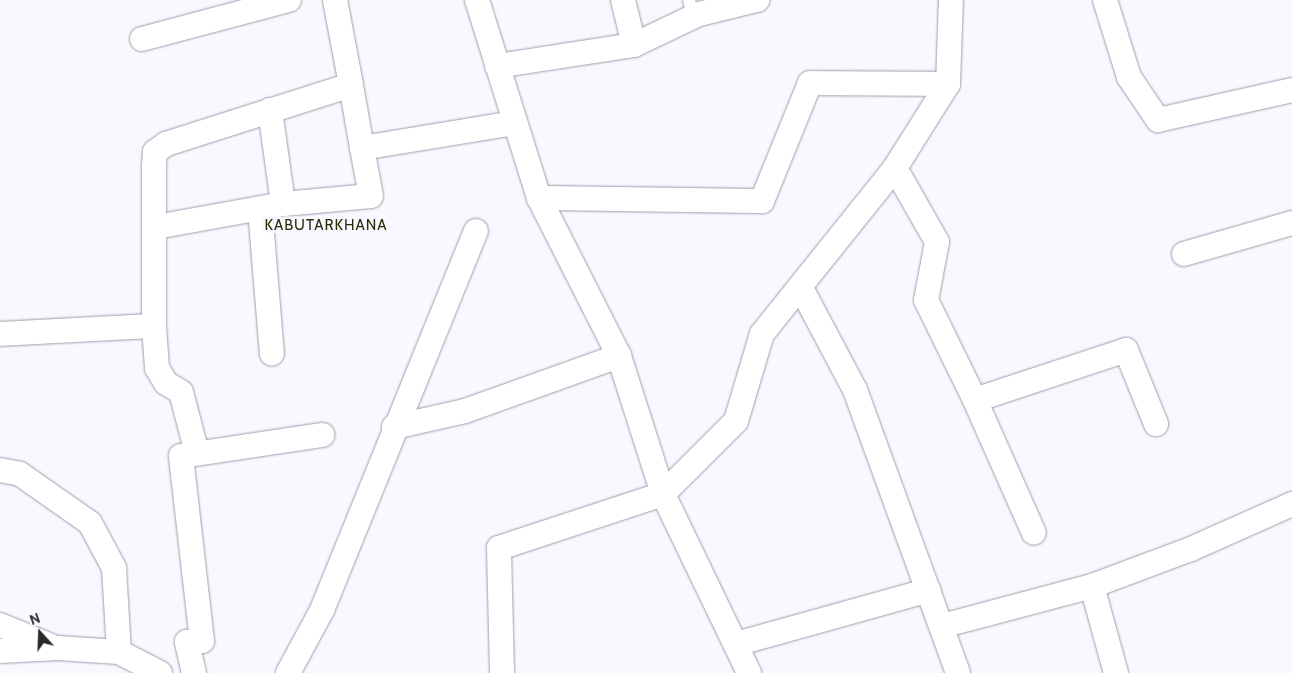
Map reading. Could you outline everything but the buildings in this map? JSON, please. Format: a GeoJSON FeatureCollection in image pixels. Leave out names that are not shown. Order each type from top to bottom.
{"type":"FeatureCollection","features":[{"type":"Feature","properties":{"kind":"street"},"geometry":{"type":"LineString","coordinates":[[142,39],[289,0]]}},
{"type":"Feature","properties":{"kind":"street"},"geometry":{"type":"LineString","coordinates":[[156,227],[260,210],[283,204],[371,196],[335,0]]}},
{"type":"Feature","properties":{"kind":"street"},"geometry":{"type":"LineString","coordinates":[[477,0],[538,198],[618,356],[663,494],[749,673]]}},
{"type":"Feature","properties":{"kind":"street"},"geometry":{"type":"LineString","coordinates":[[623,0],[634,45]]}},
{"type":"Feature","properties":{"kind":"street"},"geometry":{"type":"LineString","coordinates":[[497,66],[634,45],[699,14],[757,0]]}},
{"type":"Feature","properties":{"kind":"street"},"geometry":{"type":"LineString","coordinates":[[502,673],[499,548],[663,494],[736,421],[762,334],[802,288],[895,168],[948,84],[952,0]]}},
{"type":"Feature","properties":{"kind":"street"},"geometry":{"type":"LineString","coordinates":[[1105,0],[1129,77],[1158,120],[1292,90]]}},
{"type":"Feature","properties":{"kind":"street"},"geometry":{"type":"LineString","coordinates":[[538,198],[762,201],[810,83],[948,84]]}},
{"type":"Feature","properties":{"kind":"street"},"geometry":{"type":"LineString","coordinates":[[197,453],[181,392],[166,383],[157,368],[154,326],[155,152],[166,144],[351,85]]}},
{"type":"Feature","properties":{"kind":"street"},"geometry":{"type":"LineString","coordinates":[[270,110],[283,204]]}},
{"type":"Feature","properties":{"kind":"street"},"geometry":{"type":"LineString","coordinates":[[362,148],[515,123]]}},
{"type":"Feature","properties":{"kind":"street"},"geometry":{"type":"LineString","coordinates":[[895,168],[937,242],[926,300],[975,400],[1034,533]]}},
{"type":"Feature","properties":{"kind":"street"},"geometry":{"type":"LineString","coordinates":[[260,210],[272,354]]}},
{"type":"Feature","properties":{"kind":"street"},"geometry":{"type":"LineString","coordinates":[[1184,254],[1292,223]]}},
{"type":"Feature","properties":{"kind":"street"},"geometry":{"type":"LineString","coordinates":[[288,673],[322,610],[394,427],[476,230]]}},
{"type":"Feature","properties":{"kind":"street"},"geometry":{"type":"LineString","coordinates":[[802,288],[855,390],[958,673]]}},
{"type":"Feature","properties":{"kind":"street"},"geometry":{"type":"LineString","coordinates":[[0,334],[154,326]]}},
{"type":"Feature","properties":{"kind":"street"},"geometry":{"type":"LineString","coordinates":[[975,400],[1126,350],[1156,424]]}},
{"type":"Feature","properties":{"kind":"street"},"geometry":{"type":"LineString","coordinates":[[394,427],[465,411],[618,356]]}},
{"type":"Feature","properties":{"kind":"street"},"geometry":{"type":"LineString","coordinates":[[194,673],[188,642],[202,640],[181,456],[322,436]]}},
{"type":"Feature","properties":{"kind":"street"},"geometry":{"type":"LineString","coordinates":[[0,470],[20,474],[90,523],[114,568],[119,652]]}},
{"type":"Feature","properties":{"kind":"street"},"geometry":{"type":"LineString","coordinates":[[942,626],[1092,586],[1191,549],[1292,504]]}},
{"type":"Feature","properties":{"kind":"street"},"geometry":{"type":"LineString","coordinates":[[1092,586],[1116,673]]}},
{"type":"Feature","properties":{"kind":"street"},"geometry":{"type":"LineString","coordinates":[[736,644],[929,590]]}},
{"type":"Feature","properties":{"kind":"street"},"geometry":{"type":"LineString","coordinates":[[0,626],[58,648]]}},
{"type":"Feature","properties":{"kind":"street"},"geometry":{"type":"LineString","coordinates":[[0,651],[58,648],[119,652],[160,673]]}},
{"type":"Feature","properties":{"kind":"district","name":"KABUTARKHANA"},"geometry":{"type":"Point","coordinates":[326,226]}}]}
